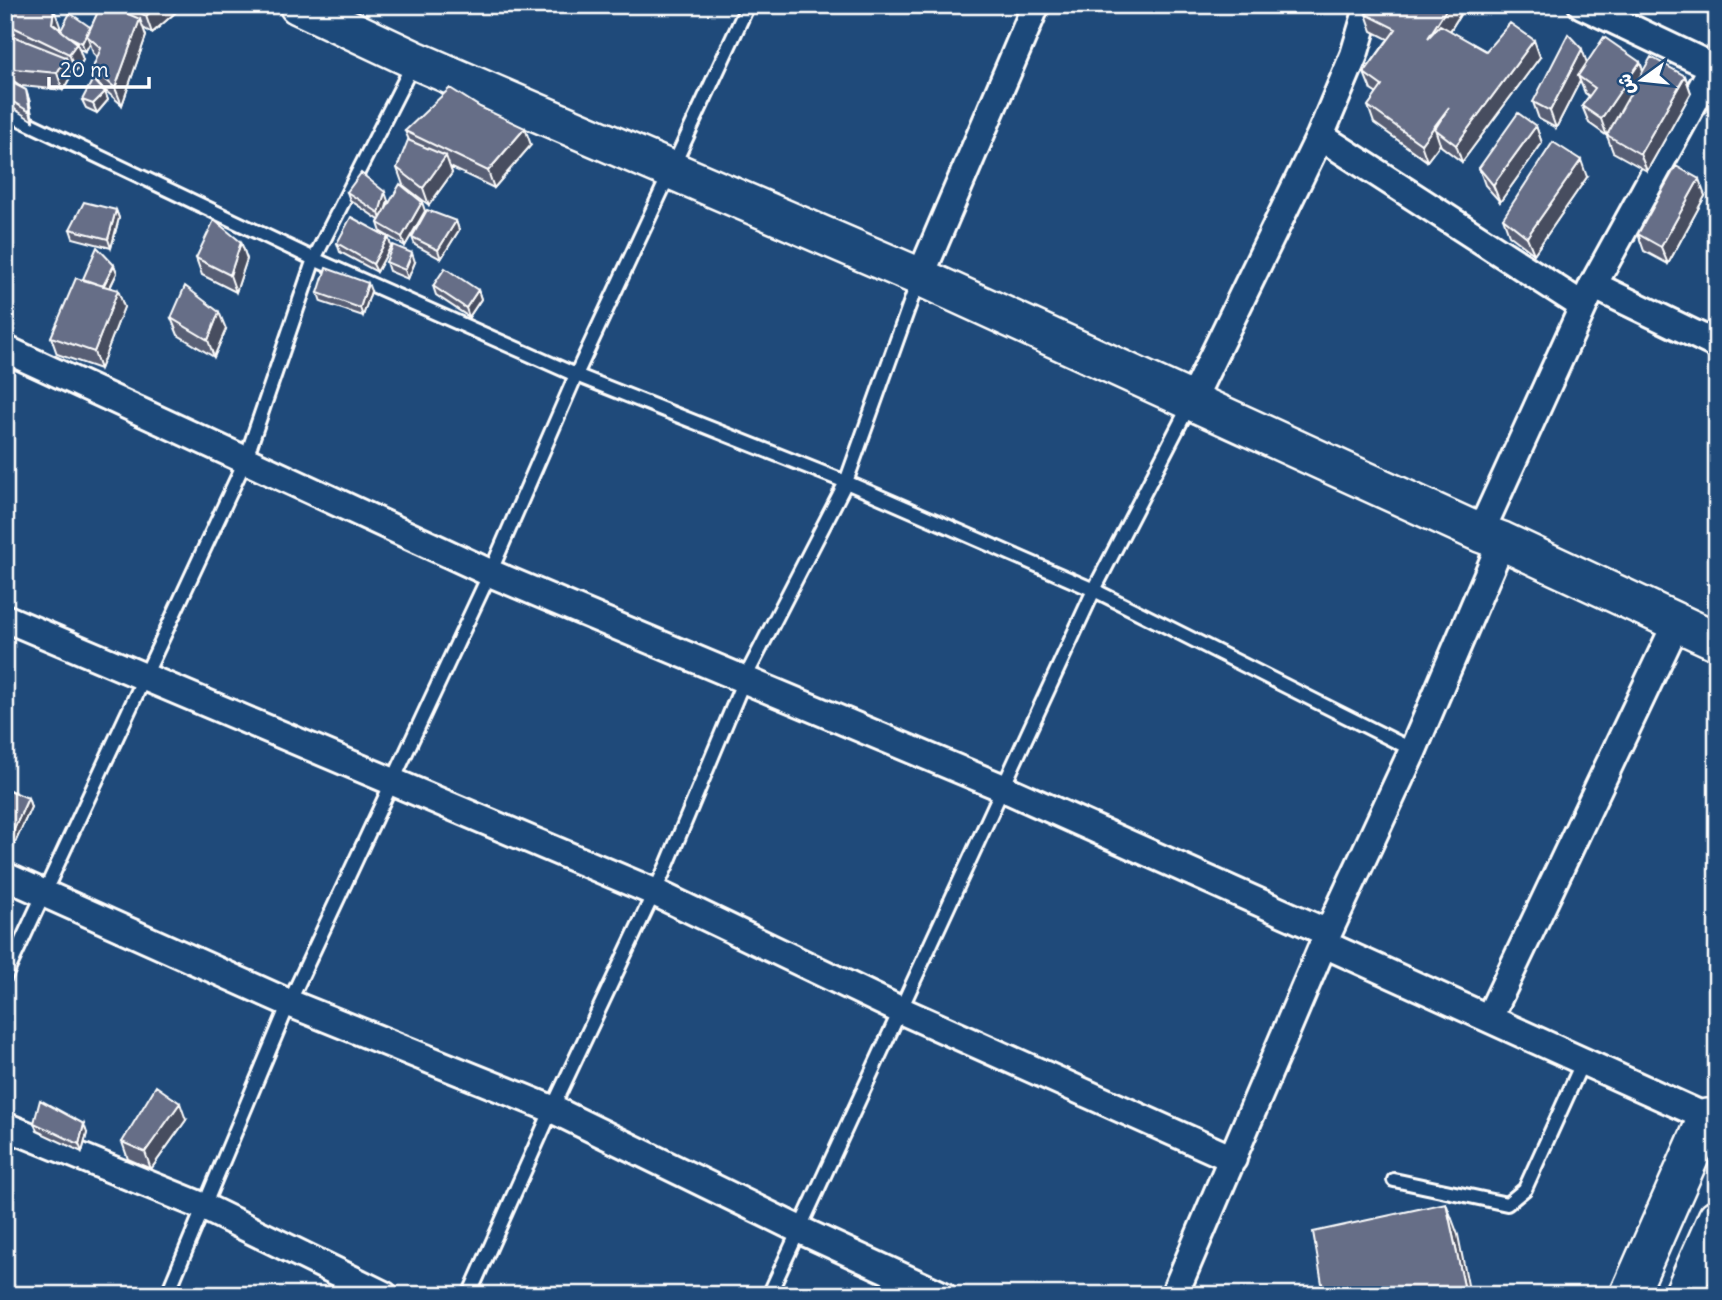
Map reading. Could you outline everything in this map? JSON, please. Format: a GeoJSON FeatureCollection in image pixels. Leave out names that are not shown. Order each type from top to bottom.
{"type":"FeatureCollection","features":[{"type":"Feature","properties":{"kind":"street"},"geometry":{"type":"LineString","coordinates":[[298,5],[415,60],[920,277],[1717,641]]}},
{"type":"Feature","properties":{"kind":"street"},"geometry":{"type":"LineString","coordinates":[[920,277],[1036,5]]}},
{"type":"Feature","properties":{"kind":"street"},"geometry":{"type":"LineString","coordinates":[[1191,402],[1320,136],[1354,55],[1369,5]]}},
{"type":"Feature","properties":{"kind":"street"},"geometry":{"type":"LineString","coordinates":[[1174,1295],[1326,939],[1413,750],[1491,537],[1588,296],[1715,68],[1582,5]]}},
{"type":"Feature","properties":{"kind":"street"},"geometry":{"type":"LineString","coordinates":[[1320,136],[1588,296],[1717,345]]}},
{"type":"Feature","properties":{"kind":"street"},"geometry":{"type":"LineString","coordinates":[[5,349],[490,573],[1001,787],[1489,1018],[1712,1120],[1629,1295]]}},
{"type":"Feature","properties":{"kind":"street"},"geometry":{"type":"LineString","coordinates":[[5,618],[654,892],[900,1010],[1233,1159]]}},
{"type":"Feature","properties":{"kind":"street"},"geometry":{"type":"LineString","coordinates":[[1489,1018],[1676,624]]}},
{"type":"Feature","properties":{"kind":"street"},"geometry":{"type":"LineString","coordinates":[[5,876],[289,1003],[552,1109],[800,1230],[942,1295]]}},
{"type":"Feature","properties":{"kind":"street"},"geometry":{"type":"LineString","coordinates":[[5,1126],[202,1206],[384,1295]]}},
{"type":"Feature","properties":{"kind":"street"},"geometry":{"type":"LineString","coordinates":[[1683,1295],[1717,1218]]}},
{"type":"Feature","properties":{"kind":"lane"},"geometry":{"type":"LineString","coordinates":[[167,1295],[289,1003],[490,573],[576,375],[748,5]]}},
{"type":"Feature","properties":{"kind":"lane"},"geometry":{"type":"LineString","coordinates":[[5,977],[245,461],[314,259],[415,60]]}},
{"type":"Feature","properties":{"kind":"lane"},"geometry":{"type":"LineString","coordinates":[[5,112],[314,259],[576,375],[846,482],[1094,590],[1413,750]]}},
{"type":"Feature","properties":{"kind":"lane"},"geometry":{"type":"LineString","coordinates":[[469,1295],[552,1109],[654,892],[744,680],[846,482],[920,277]]}},
{"type":"Feature","properties":{"kind":"lane"},"geometry":{"type":"LineString","coordinates":[[769,1295],[1094,590],[1191,402]]}},
{"type":"Feature","properties":{"kind":"lane"},"geometry":{"type":"LineString","coordinates":[[1394,1180],[1507,1203],[1525,1189],[1583,1061]]}},
{"type":"Feature","properties":{"kind":"building"},"geometry":{"type":"Polygon","coordinates":[[[11,5],[49,5],[54,9],[52,23],[77,43],[69,54],[5,23],[11,5]]]}},
{"type":"Feature","properties":{"kind":"building"},"geometry":{"type":"Polygon","coordinates":[[[101,5],[140,19],[115,88],[93,68],[101,48],[87,36],[101,5]]]}},
{"type":"Feature","properties":{"kind":"building"},"geometry":{"type":"Polygon","coordinates":[[[126,5],[158,5],[146,16],[126,5]]]}},
{"type":"Feature","properties":{"kind":"building"},"geometry":{"type":"Polygon","coordinates":[[[1371,5],[1449,5],[1428,38],[1440,25],[1486,51],[1510,23],[1534,40],[1456,145],[1435,129],[1449,107],[1421,144],[1368,106],[1382,86],[1364,73],[1396,29],[1366,14],[1371,5]]]}},
{"type":"Feature","properties":{"kind":"building"},"geometry":{"type":"Polygon","coordinates":[[[70,13],[90,27],[82,43],[61,30],[70,13]]]}},
{"type":"Feature","properties":{"kind":"building"},"geometry":{"type":"Polygon","coordinates":[[[5,33],[66,57],[57,73],[15,69],[5,62],[5,33]]]}},
{"type":"Feature","properties":{"kind":"building"},"geometry":{"type":"Polygon","coordinates":[[[1568,34],[1582,49],[1550,111],[1533,102],[1568,34]]]}},
{"type":"Feature","properties":{"kind":"building"},"geometry":{"type":"Polygon","coordinates":[[[1604,37],[1640,62],[1601,119],[1582,106],[1595,88],[1578,76],[1604,37]]]}},
{"type":"Feature","properties":{"kind":"building"},"geometry":{"type":"Polygon","coordinates":[[[1651,57],[1685,76],[1640,154],[1607,135],[1651,57]]]}},
{"type":"Feature","properties":{"kind":"building"},"geometry":{"type":"Polygon","coordinates":[[[93,79],[105,92],[93,104],[82,100],[93,79]]]}},
{"type":"Feature","properties":{"kind":"building"},"geometry":{"type":"Polygon","coordinates":[[[7,80],[26,90],[30,112],[5,97],[7,80]]]}},
{"type":"Feature","properties":{"kind":"building"},"geometry":{"type":"Polygon","coordinates":[[[450,88],[480,107],[525,128],[488,171],[405,131],[450,88]]]}},
{"type":"Feature","properties":{"kind":"building"},"geometry":{"type":"Polygon","coordinates":[[[1518,113],[1536,126],[1493,185],[1479,168],[1518,113]]]}},
{"type":"Feature","properties":{"kind":"building"},"geometry":{"type":"Polygon","coordinates":[[[408,140],[446,156],[423,188],[397,168],[408,140]]]}},
{"type":"Feature","properties":{"kind":"building"},"geometry":{"type":"Polygon","coordinates":[[[1553,142],[1581,160],[1527,237],[1503,218],[1553,142]]]}},
{"type":"Feature","properties":{"kind":"building"},"geometry":{"type":"Polygon","coordinates":[[[1676,166],[1699,179],[1661,247],[1638,234],[1676,166]]]}},
{"type":"Feature","properties":{"kind":"building"},"geometry":{"type":"Polygon","coordinates":[[[361,173],[385,192],[379,213],[347,192],[361,173]]]}},
{"type":"Feature","properties":{"kind":"building"},"geometry":{"type":"Polygon","coordinates":[[[400,184],[422,202],[402,237],[378,223],[400,184]]]}},
{"type":"Feature","properties":{"kind":"building"},"geometry":{"type":"Polygon","coordinates":[[[84,202],[116,210],[108,239],[70,229],[84,202]]]}},
{"type":"Feature","properties":{"kind":"building"},"geometry":{"type":"Polygon","coordinates":[[[427,210],[456,221],[438,250],[412,237],[427,210]]]}},
{"type":"Feature","properties":{"kind":"building"},"geometry":{"type":"Polygon","coordinates":[[[351,217],[388,237],[373,264],[337,243],[351,217]]]}},
{"type":"Feature","properties":{"kind":"building"},"geometry":{"type":"Polygon","coordinates":[[[214,220],[241,242],[230,275],[196,258],[214,220]]]}},
{"type":"Feature","properties":{"kind":"building"},"geometry":{"type":"Polygon","coordinates":[[[393,245],[412,253],[405,270],[386,262],[393,245]]]}},
{"type":"Feature","properties":{"kind":"building"},"geometry":{"type":"Polygon","coordinates":[[[97,247],[114,265],[103,286],[83,279],[97,247]]]}},
{"type":"Feature","properties":{"kind":"building"},"geometry":{"type":"Polygon","coordinates":[[[326,268],[368,283],[360,308],[318,293],[326,268]]]}},
{"type":"Feature","properties":{"kind":"building"},"geometry":{"type":"Polygon","coordinates":[[[445,268],[478,290],[466,308],[433,286],[445,268]]]}},
{"type":"Feature","properties":{"kind":"building"},"geometry":{"type":"Polygon","coordinates":[[[76,278],[118,290],[94,352],[51,337],[76,278]]]}},
{"type":"Feature","properties":{"kind":"building"},"geometry":{"type":"Polygon","coordinates":[[[185,286],[219,312],[208,340],[171,318],[185,286]]]}},
{"type":"Feature","properties":{"kind":"building"},"geometry":{"type":"Polygon","coordinates":[[[7,789],[28,798],[11,836],[5,832],[7,789]]]}},
{"type":"Feature","properties":{"kind":"building"},"geometry":{"type":"Polygon","coordinates":[[[156,1086],[180,1103],[145,1152],[122,1142],[156,1086]]]}},
{"type":"Feature","properties":{"kind":"building"},"geometry":{"type":"Polygon","coordinates":[[[40,1100],[84,1124],[79,1144],[34,1123],[40,1100]]]}},
{"type":"Feature","properties":{"kind":"building"},"geometry":{"type":"Polygon","coordinates":[[[1446,1203],[1466,1295],[1324,1295],[1313,1232],[1446,1203]]]}}]}
